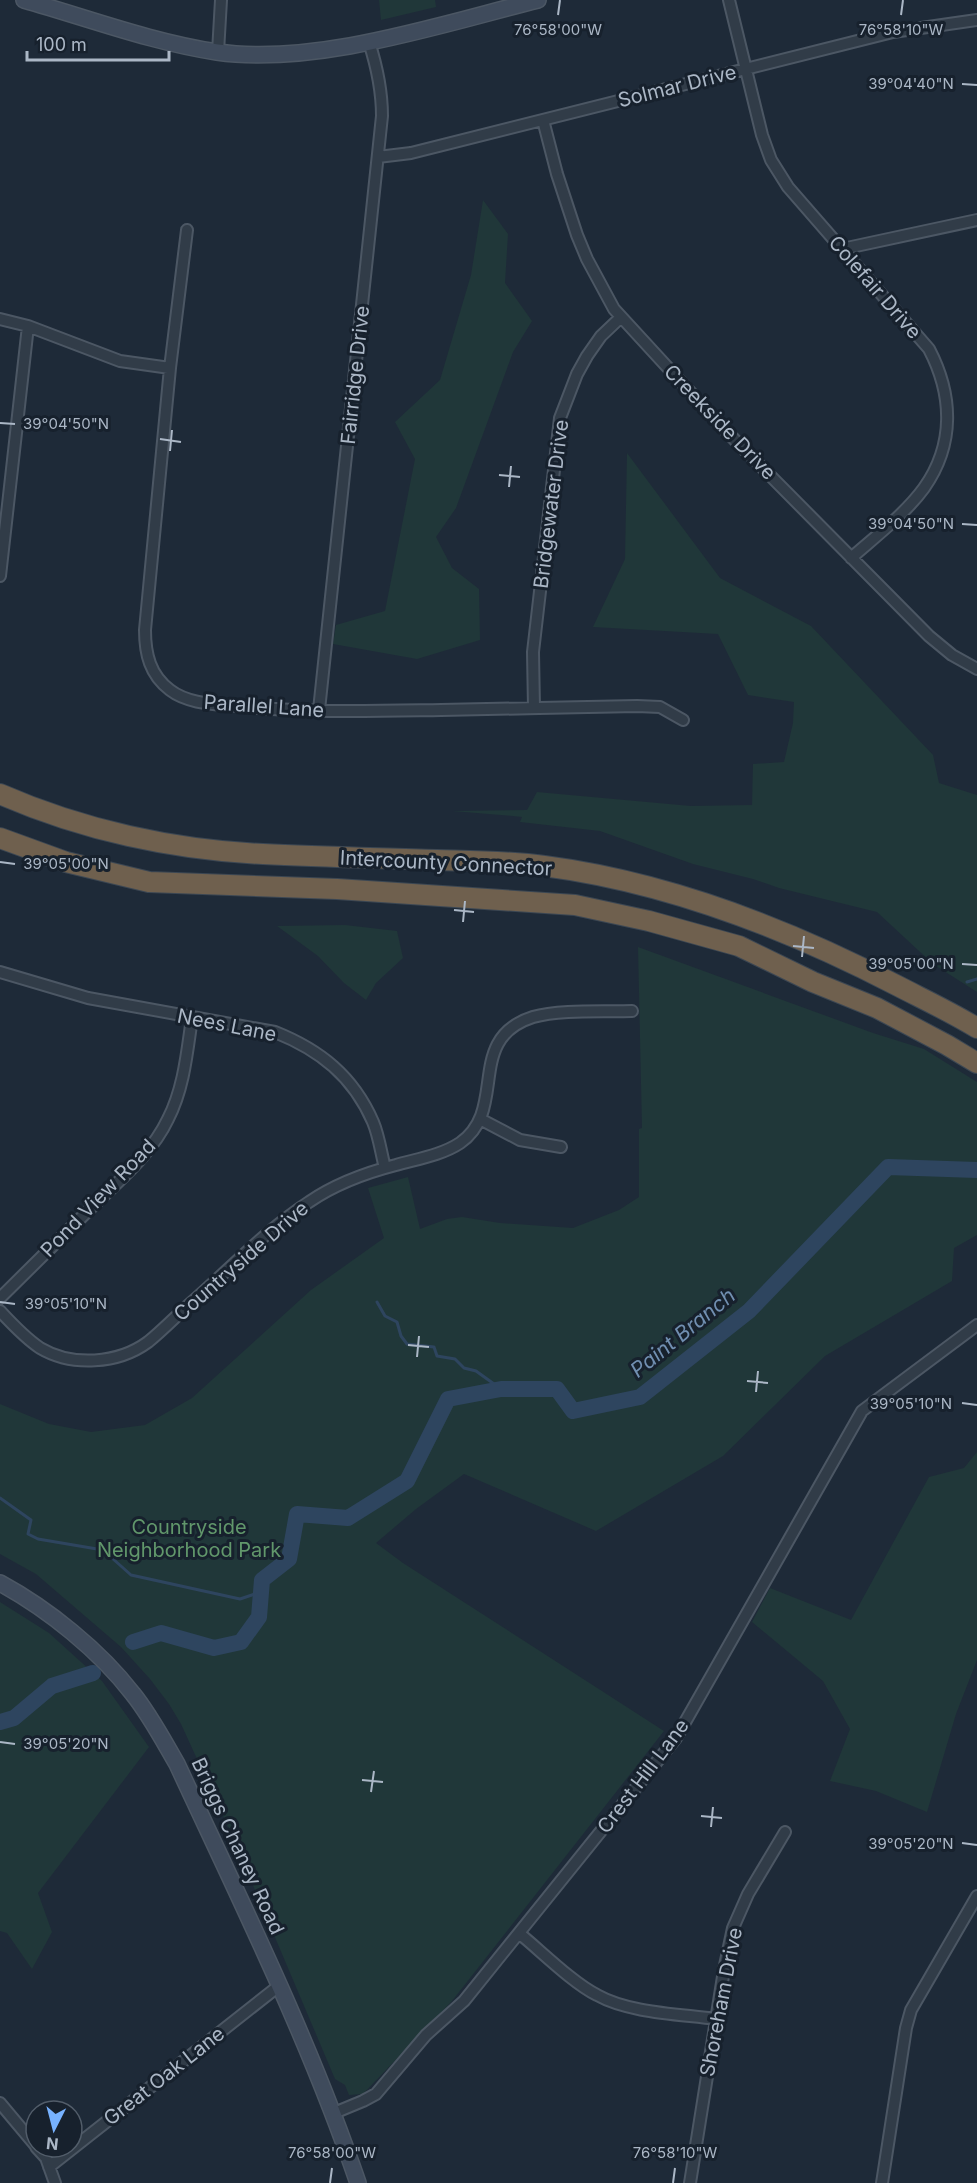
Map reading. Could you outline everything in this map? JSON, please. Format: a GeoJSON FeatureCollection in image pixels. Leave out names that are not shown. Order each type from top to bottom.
{"type":"FeatureCollection","features":[{"type":"Feature","properties":{"kind":"highway","name":"Intercounty Connector"},"geometry":{"type":"LineString","coordinates":[[0,794],[97,828],[180,846],[261,854],[496,862],[543,866],[643,885],[810,942],[970,1023]]}},
{"type":"Feature","properties":{"kind":"highway","name":"Intercounty Connector"},"geometry":{"type":"LineString","coordinates":[[0,838],[66,862],[149,882],[337,889],[575,905],[649,921],[739,946],[813,982],[877,1008],[977,1063]]}},
{"type":"Feature","properties":{"kind":"main road"},"geometry":{"type":"LineString","coordinates":[[24,0],[154,39],[218,52],[256,54],[291,53],[369,42],[538,0]]}},
{"type":"Feature","properties":{"kind":"main road","name":"Briggs Chaney Road"},"geometry":{"type":"LineString","coordinates":[[0,1583],[59,1623],[109,1665],[134,1695],[157,1729],[177,1764],[280,1985],[334,2113],[358,2183]]}},
{"type":"Feature","properties":{"kind":"street"},"geometry":{"type":"LineString","coordinates":[[218,52],[221,0]]}},
{"type":"Feature","properties":{"kind":"street","name":"Colefair Drive"},"geometry":{"type":"LineString","coordinates":[[729,0],[762,135],[771,160],[788,188],[929,349],[944,384],[948,411],[943,451],[935,469],[924,488],[909,505],[851,558]]}},
{"type":"Feature","properties":{"kind":"street","name":"Solmar Drive"},"geometry":{"type":"LineString","coordinates":[[378,157],[411,153],[892,32],[977,20]]}},
{"type":"Feature","properties":{"kind":"street","name":"Fairridge Drive"},"geometry":{"type":"LineString","coordinates":[[320,710],[382,116],[379,72],[369,42]]}},
{"type":"Feature","properties":{"kind":"street","name":"Creekside Drive"},"geometry":{"type":"LineString","coordinates":[[543,120],[557,174],[577,235],[614,309],[726,431],[929,636],[952,656],[977,669]]}},
{"type":"Feature","properties":{"kind":"street"},"geometry":{"type":"LineString","coordinates":[[842,249],[977,220]]}},
{"type":"Feature","properties":{"kind":"street","name":"Parallel Lane"},"geometry":{"type":"LineString","coordinates":[[187,230],[170,368],[145,630],[145,647],[150,665],[156,676],[172,692],[197,702],[274,710],[361,712],[660,707],[683,720]]}},
{"type":"Feature","properties":{"kind":"street","name":"Bridgewater Drive"},"geometry":{"type":"LineString","coordinates":[[534,708],[533,652],[560,418],[577,374],[587,356],[601,336],[621,317]]}},
{"type":"Feature","properties":{"kind":"street"},"geometry":{"type":"LineString","coordinates":[[0,319],[28,326],[120,361],[170,368]]}},
{"type":"Feature","properties":{"kind":"street"},"geometry":{"type":"LineString","coordinates":[[0,576],[28,326]]}},
{"type":"Feature","properties":{"kind":"street","name":"Nees Lane"},"geometry":{"type":"LineString","coordinates":[[0,972],[88,998],[275,1032],[301,1042],[324,1058],[348,1081],[363,1103],[374,1124],[385,1168]]}},
{"type":"Feature","properties":{"kind":"street","name":"Countryside Drive"},"geometry":{"type":"LineString","coordinates":[[0,1311],[41,1349],[67,1358],[93,1361],[119,1357],[147,1343],[280,1223],[309,1201],[346,1181],[436,1154],[460,1142],[480,1119],[487,1098],[489,1064],[495,1047],[502,1037],[515,1026],[546,1014],[632,1011]]}},
{"type":"Feature","properties":{"kind":"street","name":"Pond View Road"},"geometry":{"type":"LineString","coordinates":[[0,1298],[153,1144],[168,1120],[178,1095],[185,1069],[192,1018]]}},
{"type":"Feature","properties":{"kind":"street"},"geometry":{"type":"LineString","coordinates":[[480,1119],[520,1140],[561,1147]]}},
{"type":"Feature","properties":{"kind":"street","name":"Crest Hill Lane"},"geometry":{"type":"LineString","coordinates":[[334,2113],[376,2094],[426,2035],[464,2001],[676,1738],[862,1411],[977,1325]]}},
{"type":"Feature","properties":{"kind":"street","name":"Shoreham Drive"},"geometry":{"type":"LineString","coordinates":[[690,2183],[733,1928],[748,1894],[785,1832]]}},
{"type":"Feature","properties":{"kind":"street"},"geometry":{"type":"LineString","coordinates":[[882,2183],[910,2010],[977,1896]]}},
{"type":"Feature","properties":{"kind":"street"},"geometry":{"type":"LineString","coordinates":[[520,1934],[584,1986],[610,2002],[716,2019]]}},
{"type":"Feature","properties":{"kind":"street","name":"Great Oak Lane"},"geometry":{"type":"LineString","coordinates":[[49,2167],[280,1985]]}},
{"type":"Feature","properties":{"kind":"street"},"geometry":{"type":"LineString","coordinates":[[0,2103],[24,2132]]}},
{"type":"Feature","properties":{"kind":"street"},"geometry":{"type":"LineString","coordinates":[[46,2159],[55,2183]]}},
{"type":"Feature","properties":{"kind":"green space"},"geometry":{"type":"Polygon","coordinates":[[[379,0],[435,0],[436,7],[381,20],[379,0]]]}},
{"type":"Feature","properties":{"kind":"green space"},"geometry":{"type":"Polygon","coordinates":[[[483,200],[508,234],[505,283],[532,321],[513,352],[456,508],[436,537],[452,568],[479,589],[480,640],[417,659],[333,644],[336,625],[385,611],[415,459],[395,422],[440,380],[471,275],[483,200]]]}},
{"type":"Feature","properties":{"kind":"green space"},"geometry":{"type":"Polygon","coordinates":[[[627,453],[720,578],[811,626],[933,755],[939,783],[977,795],[977,992],[933,964],[877,912],[693,864],[600,831],[520,822],[522,817],[452,811],[527,810],[537,792],[691,806],[752,805],[753,764],[784,762],[793,723],[794,702],[748,695],[718,634],[593,627],[625,559],[627,453]]]}},
{"type":"Feature","properties":{"kind":"green space"},"geometry":{"type":"Polygon","coordinates":[[[345,925],[397,931],[403,958],[376,983],[366,1000],[344,983],[318,956],[277,926],[345,925]]]}},
{"type":"Feature","properties":{"kind":"green space","name":"Countryside Neighborhood Park"},"geometry":{"type":"Polygon","coordinates":[[[638,947],[873,1033],[924,1049],[977,1082],[977,1235],[954,1248],[952,1281],[825,1356],[723,1456],[596,1531],[464,1474],[416,1509],[376,1543],[403,1563],[664,1731],[452,2001],[363,2094],[349,2095],[345,2085],[335,2079],[230,1831],[181,1724],[169,1704],[121,1647],[36,1574],[0,1554],[0,1404],[49,1424],[91,1432],[145,1425],[192,1398],[311,1290],[384,1238],[368,1188],[408,1177],[420,1229],[447,1219],[462,1217],[500,1223],[573,1228],[619,1210],[639,1197],[639,1129],[642,1128],[638,947]]]}},
{"type":"Feature","properties":{"kind":"green space"},"geometry":{"type":"Polygon","coordinates":[[[977,1452],[977,1660],[956,1714],[927,1812],[876,1791],[830,1781],[850,1729],[823,1681],[752,1622],[770,1588],[851,1620],[929,1477],[964,1468],[977,1452]]]}},
{"type":"Feature","properties":{"kind":"green space"},"geometry":{"type":"Polygon","coordinates":[[[0,1602],[49,1633],[102,1681],[149,1747],[38,1893],[52,1932],[32,1969],[7,1933],[0,1931],[0,1602]]]}},
{"type":"Feature","properties":{"kind":"waterway"},"geometry":{"type":"LineString","coordinates":[[967,982],[977,979]]}},
{"type":"Feature","properties":{"kind":"waterway","name":"Paint Branch"},"geometry":{"type":"LineString","coordinates":[[133,1642],[161,1633],[214,1648],[241,1642],[259,1617],[262,1580],[289,1559],[297,1514],[348,1518],[407,1481],[448,1399],[501,1389],[557,1389],[573,1411],[640,1397],[749,1311],[888,1167],[977,1170]]}},
{"type":"Feature","properties":{"kind":"waterway"},"geometry":{"type":"LineString","coordinates":[[377,1302],[385,1316],[397,1322],[401,1336],[407,1344],[434,1347],[437,1356],[455,1359],[464,1368],[476,1371],[501,1389]]}},
{"type":"Feature","properties":{"kind":"waterway"},"geometry":{"type":"LineString","coordinates":[[0,1498],[31,1520],[28,1534],[38,1539],[103,1550],[131,1575],[240,1599],[261,1592]]}},
{"type":"Feature","properties":{"kind":"waterway","name":"Paint Branch"},"geometry":{"type":"LineString","coordinates":[[0,1722],[14,1718],[52,1686],[93,1673]]}}]}
